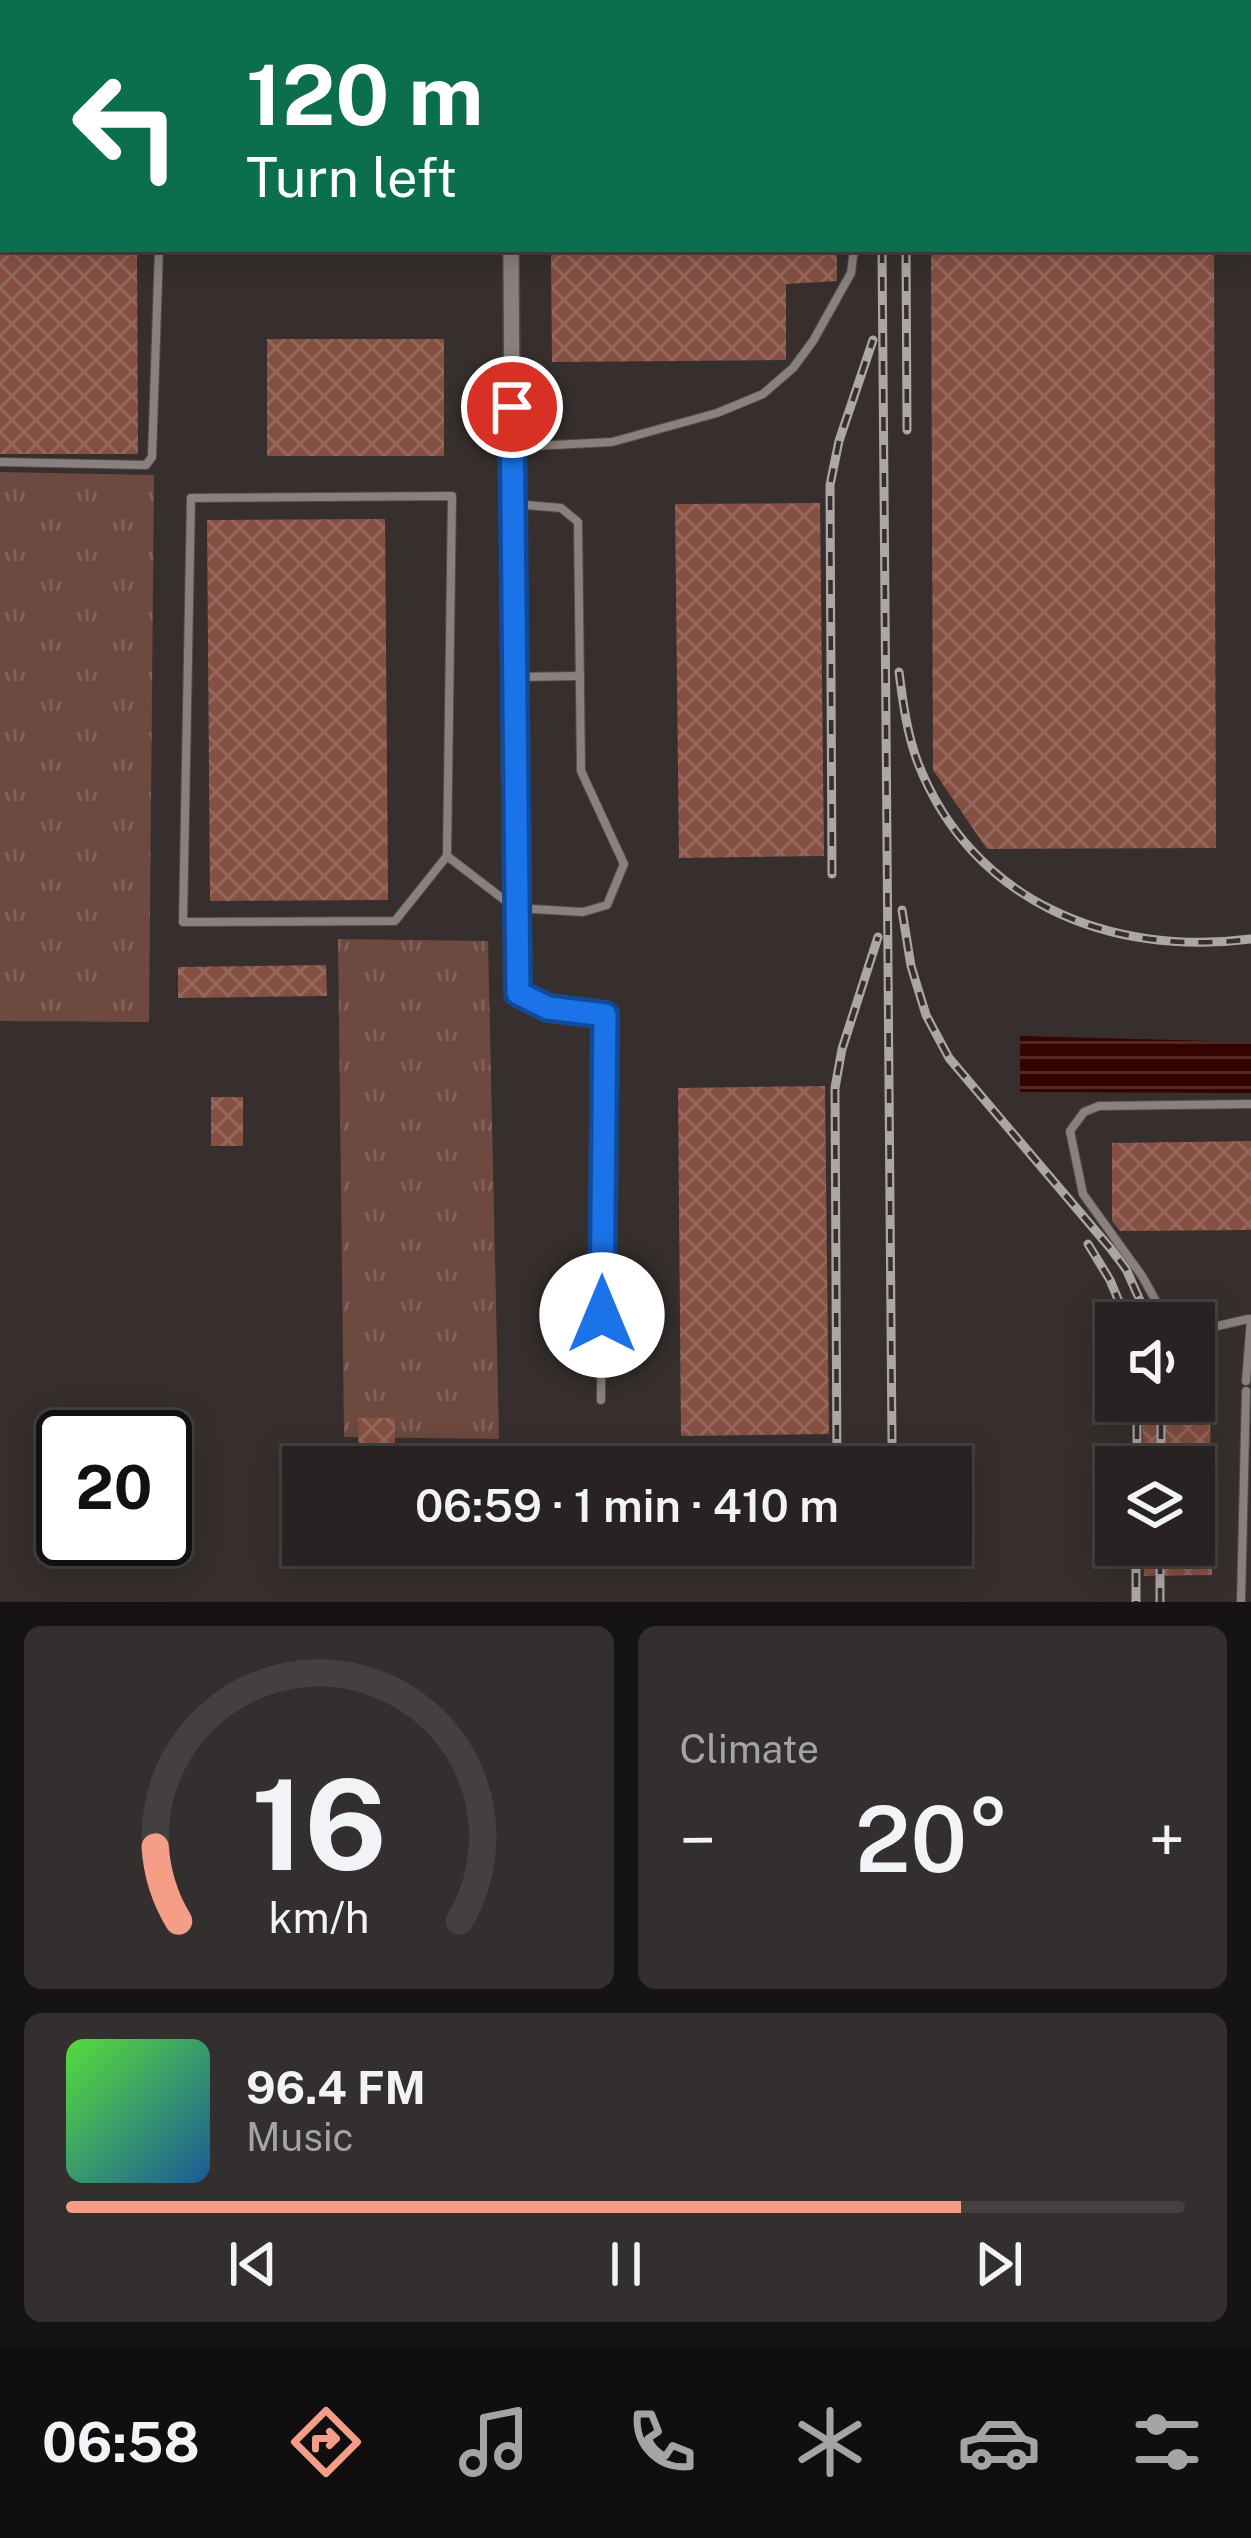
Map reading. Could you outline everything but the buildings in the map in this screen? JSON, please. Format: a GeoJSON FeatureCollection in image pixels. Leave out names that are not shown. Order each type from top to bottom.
{"type":"FeatureCollection","features":[{"type":"Feature","properties":{"kind":"street"},"geometry":{"type":"LineString","coordinates":[[511,252],[515,908]]}},
{"type":"Feature","properties":{"kind":"lane"},"geometry":{"type":"LineString","coordinates":[[0,462],[146,465],[152,457],[159,252]]}},
{"type":"Feature","properties":{"kind":"lane"},"geometry":{"type":"LineString","coordinates":[[512,446],[612,442],[717,413],[763,394],[793,368],[813,341],[851,273],[854,252]]}},
{"type":"Feature","properties":{"kind":"lane"},"geometry":{"type":"LineString","coordinates":[[452,496],[447,856],[395,921],[183,922],[191,498],[452,496]]}},
{"type":"Feature","properties":{"kind":"lane"},"geometry":{"type":"LineString","coordinates":[[447,856],[515,908],[583,912],[607,905],[624,864],[581,771],[578,522],[561,508],[512,504]]}},
{"type":"Feature","properties":{"kind":"lane"},"geometry":{"type":"LineString","coordinates":[[514,677],[580,676]]}},
{"type":"Feature","properties":{"kind":"lane"},"geometry":{"type":"LineString","coordinates":[[515,908],[518,993],[548,1008],[605,1015],[601,1400]]}},
{"type":"Feature","properties":{"kind":"lane"},"geometry":{"type":"LineString","coordinates":[[1156,1302],[1083,1194],[1070,1131],[1084,1112],[1099,1106],[1251,1104]]}},
{"type":"Feature","properties":{"kind":"lane"},"geometry":{"type":"LineString","coordinates":[[1215,1327],[1250,1319],[1241,1602]]}},
{"type":"Feature","properties":{"kind":"green space"},"geometry":{"type":"Polygon","coordinates":[[[0,472],[154,475],[149,1022],[0,1021],[0,472]]]}},
{"type":"Feature","properties":{"kind":"green space"},"geometry":{"type":"Polygon","coordinates":[[[338,939],[488,941],[499,1439],[344,1437],[338,939]]]}},
{"type":"Feature","properties":{"kind":"shaded area"},"geometry":{"type":"Polygon","coordinates":[[[1020,1036],[1251,1042],[1251,1093],[1020,1092],[1020,1036]]]}},
{"type":"Feature","properties":{"kind":"railway"},"geometry":{"type":"LineString","coordinates":[[882,252],[892,1442]]}},
{"type":"Feature","properties":{"kind":"railway"},"geometry":{"type":"LineString","coordinates":[[906,252],[907,430]]}},
{"type":"Feature","properties":{"kind":"railway"},"geometry":{"type":"LineString","coordinates":[[832,874],[830,485],[839,441],[873,340]]}},
{"type":"Feature","properties":{"kind":"railway"},"geometry":{"type":"LineString","coordinates":[[899,672],[914,752],[942,811],[973,852],[1010,885],[1052,910],[1098,928],[1147,939],[1251,939]]}},
{"type":"Feature","properties":{"kind":"railway"},"geometry":{"type":"LineString","coordinates":[[902,910],[911,966],[926,1015],[949,1058],[1111,1249],[1141,1302]]}},
{"type":"Feature","properties":{"kind":"railway"},"geometry":{"type":"LineString","coordinates":[[837,1446],[835,1088],[842,1049],[878,937]]}},
{"type":"Feature","properties":{"kind":"railway"},"geometry":{"type":"LineString","coordinates":[[1088,1244],[1119,1302]]}},
{"type":"Feature","properties":{"kind":"railway"},"geometry":{"type":"LineString","coordinates":[[1137,1422],[1137,1446]]}},
{"type":"Feature","properties":{"kind":"railway"},"geometry":{"type":"LineString","coordinates":[[1161,1422],[1161,1446]]}},
{"type":"Feature","properties":{"kind":"railway"},"geometry":{"type":"LineString","coordinates":[[1136,1566],[1136,1602]]}},
{"type":"Feature","properties":{"kind":"railway"},"geometry":{"type":"LineString","coordinates":[[1160,1566],[1160,1602]]}},
{"type":"Feature","properties":{"kind":"route"},"geometry":{"type":"LineString","coordinates":[[512,407],[518,993],[548,1008],[605,1015],[602,1315]]}}]}
